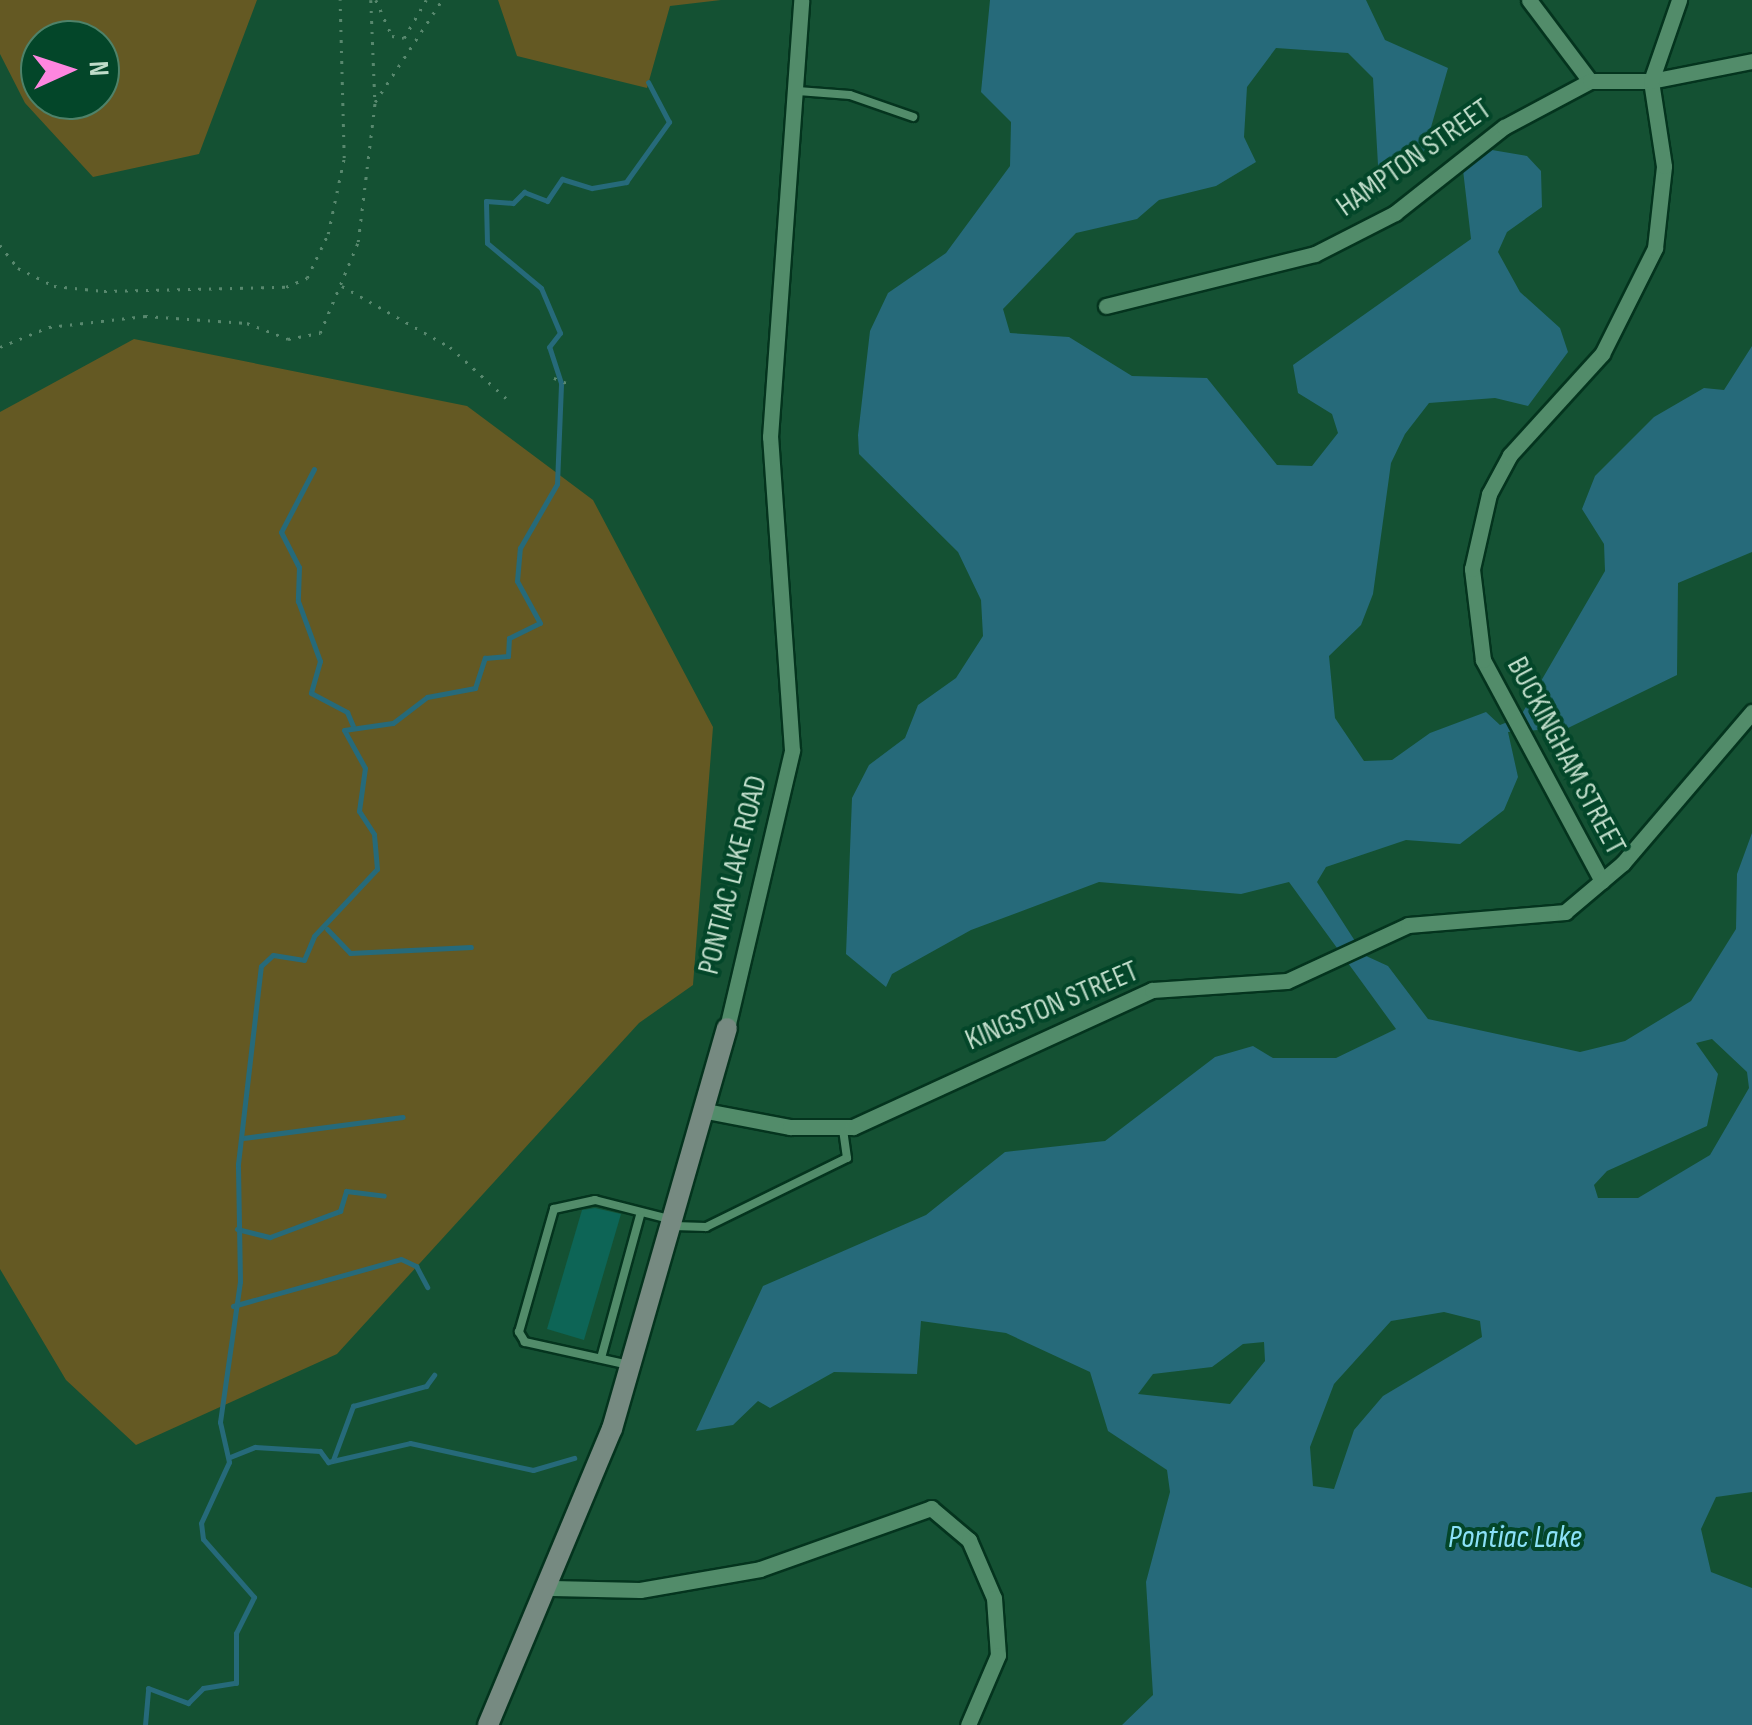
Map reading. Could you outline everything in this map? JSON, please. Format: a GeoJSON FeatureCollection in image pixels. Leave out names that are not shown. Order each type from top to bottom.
{"type":"FeatureCollection","features":[{"type":"Feature","properties":{"kind":"street","name":"PONTIAC LAKE ROAD"},"geometry":{"type":"LineString","coordinates":[[488,1725],[552,1588],[633,1366],[706,1112],[792,750],[770,437],[798,90],[801,0]]}},
{"type":"Feature","properties":{"kind":"street"},"geometry":{"type":"LineString","coordinates":[[1529,0],[1590,82]]}},
{"type":"Feature","properties":{"kind":"street","name":"BUCKINGHAM STREET"},"geometry":{"type":"LineString","coordinates":[[1602,881],[1504,707],[1475,615],[1476,534],[1510,455],[1602,354],[1644,277],[1663,210],[1651,82],[1679,0]]}},
{"type":"Feature","properties":{"kind":"street","name":"HAMPTON STREET"},"geometry":{"type":"LineString","coordinates":[[1106,306],[1316,254],[1395,213],[1504,127],[1590,82],[1651,82],[1752,61]]}},
{"type":"Feature","properties":{"kind":"street","name":"KINGSTON STREET"},"geometry":{"type":"LineString","coordinates":[[843,1128],[1152,990],[1287,981],[1338,964],[1370,941],[1408,926],[1543,920],[1602,881],[1752,712]]}},
{"type":"Feature","properties":{"kind":"street"},"geometry":{"type":"LineString","coordinates":[[706,1112],[843,1128]]}},
{"type":"Feature","properties":{"kind":"street"},"geometry":{"type":"LineString","coordinates":[[552,1588],[640,1590],[760,1569],[931,1508],[969,1540],[994,1598],[998,1655],[968,1725]]}},
{"type":"Feature","properties":{"kind":"lane"},"geometry":{"type":"LineString","coordinates":[[798,90],[850,95],[913,117]]}},
{"type":"Feature","properties":{"kind":"lane"},"geometry":{"type":"LineString","coordinates":[[633,1366],[519,1332],[554,1209],[595,1200],[675,1223],[706,1226],[847,1158],[843,1128]]}},
{"type":"Feature","properties":{"kind":"lane"},"geometry":{"type":"LineString","coordinates":[[601,1358],[641,1212]]}},
{"type":"Feature","properties":{"kind":"path"},"geometry":{"type":"LineString","coordinates":[[0,245],[18,268],[54,286],[262,288],[308,278],[328,234],[344,158],[340,0]]}},
{"type":"Feature","properties":{"kind":"path"},"geometry":{"type":"LineString","coordinates":[[373,0],[392,36],[404,38],[426,0]]}},
{"type":"Feature","properties":{"kind":"path"},"geometry":{"type":"LineString","coordinates":[[0,347],[49,327],[145,316],[308,337],[334,319],[370,181],[375,102],[373,0]]}},
{"type":"Feature","properties":{"kind":"path"},"geometry":{"type":"LineString","coordinates":[[375,102],[442,0]]}},
{"type":"Feature","properties":{"kind":"path"},"geometry":{"type":"LineString","coordinates":[[341,285],[450,348],[506,398]]}},
{"type":"Feature","properties":{"kind":"path"},"geometry":{"type":"LineString","coordinates":[[554,378],[569,384]]}},
{"type":"Feature","properties":{"kind":"shaded area"},"geometry":{"type":"Polygon","coordinates":[[[0,0],[257,0],[199,154],[93,177],[41,120],[120,120],[120,20],[20,20],[20,93],[0,54],[0,0]]]}},
{"type":"Feature","properties":{"kind":"shaded area"},"geometry":{"type":"Polygon","coordinates":[[[498,0],[721,0],[670,6],[647,88],[517,56],[498,0]]]}},
{"type":"Feature","properties":{"kind":"shaded area"},"geometry":{"type":"Polygon","coordinates":[[[134,339],[467,406],[593,500],[713,727],[693,985],[639,1023],[337,1354],[136,1445],[66,1380],[0,1269],[0,412],[134,339]]]}},
{"type":"Feature","properties":{"kind":"water","name":"Pontiac Lake"},"geometry":{"type":"Polygon","coordinates":[[[990,0],[1366,0],[1385,40],[1448,68],[1419,169],[1387,175],[1378,165],[1373,78],[1348,53],[1276,48],[1247,87],[1244,137],[1256,162],[1216,186],[1159,200],[1137,219],[1076,233],[1003,309],[1010,333],[1069,337],[1132,376],[1207,378],[1277,465],[1312,466],[1338,433],[1332,414],[1298,393],[1293,365],[1471,239],[1463,170],[1492,150],[1527,156],[1541,171],[1542,207],[1507,232],[1498,252],[1520,292],[1560,328],[1568,352],[1528,406],[1495,398],[1429,403],[1405,434],[1391,463],[1373,594],[1361,625],[1329,656],[1335,718],[1364,761],[1392,760],[1430,733],[1486,712],[1500,725],[1520,717],[1605,571],[1604,544],[1582,509],[1595,476],[1654,417],[1704,388],[1724,390],[1752,346],[1752,552],[1678,583],[1677,675],[1568,728],[1508,732],[1518,777],[1504,810],[1460,844],[1406,840],[1326,867],[1317,882],[1364,955],[1388,966],[1428,1019],[1580,1052],[1625,1041],[1691,1001],[1736,929],[1737,874],[1752,833],[1752,1492],[1716,1497],[1701,1529],[1711,1572],[1752,1588],[1752,1725],[1122,1725],[1153,1695],[1146,1582],[1170,1492],[1167,1470],[1108,1431],[1090,1372],[1006,1333],[921,1321],[917,1374],[834,1372],[770,1408],[758,1401],[733,1425],[696,1431],[763,1286],[926,1215],[1005,1152],[1105,1141],[1215,1057],[1253,1046],[1273,1058],[1336,1058],[1396,1029],[1289,882],[1241,894],[1099,882],[971,930],[892,974],[886,987],[846,954],[852,798],[869,765],[905,738],[918,705],[956,678],[983,636],[981,600],[958,552],[859,454],[858,435],[870,331],[888,293],[946,253],[1010,166],[1011,122],[981,92],[990,0]],[[1712,1039],[1696,1043],[1718,1074],[1707,1126],[1607,1171],[1594,1185],[1598,1198],[1638,1198],[1710,1155],[1749,1088],[1747,1072],[1712,1039]],[[1444,1312],[1391,1321],[1334,1384],[1310,1447],[1313,1486],[1334,1489],[1354,1430],[1383,1396],[1482,1337],[1480,1321],[1444,1312]],[[1264,1342],[1243,1344],[1212,1367],[1153,1374],[1138,1394],[1230,1404],[1265,1361],[1264,1342]]]}},
{"type":"Feature","properties":{"kind":"building"},"geometry":{"type":"Polygon","coordinates":[[[595,1208],[621,1214],[584,1340],[547,1329],[582,1210],[595,1208]]]}},
{"type":"Feature","properties":{"kind":"waterway"},"geometry":{"type":"LineString","coordinates":[[145,1725],[148,1688],[188,1703],[203,1688],[236,1683],[236,1633],[254,1597],[203,1539],[201,1523],[229,1462],[220,1422],[240,1282],[238,1164],[261,966],[273,955],[304,960],[314,936],[377,869],[374,834],[359,811],[365,768],[344,730],[393,723],[427,697],[475,688],[485,658],[508,656],[509,638],[540,623],[517,581],[520,548],[557,484],[561,383],[549,347],[560,333],[541,288],[487,243],[486,201],[513,203],[524,192],[547,201],[562,179],[592,188],[626,182],[669,122],[648,82]]}},
{"type":"Feature","properties":{"kind":"waterway"},"geometry":{"type":"LineString","coordinates":[[314,469],[281,532],[299,567],[298,601],[320,661],[311,693],[347,712],[353,726]]}},
{"type":"Feature","properties":{"kind":"waterway"},"geometry":{"type":"LineString","coordinates":[[327,929],[350,953],[471,947]]}},
{"type":"Feature","properties":{"kind":"waterway"},"geometry":{"type":"LineString","coordinates":[[243,1138],[403,1117]]}},
{"type":"Feature","properties":{"kind":"waterway"},"geometry":{"type":"LineString","coordinates":[[237,1229],[270,1237],[340,1211],[346,1191],[384,1196]]}},
{"type":"Feature","properties":{"kind":"waterway"},"geometry":{"type":"LineString","coordinates":[[233,1306],[401,1259],[416,1266],[427,1287]]}},
{"type":"Feature","properties":{"kind":"waterway"},"geometry":{"type":"LineString","coordinates":[[333,1460],[353,1406],[426,1386],[434,1375]]}},
{"type":"Feature","properties":{"kind":"waterway"},"geometry":{"type":"LineString","coordinates":[[230,1457],[255,1447],[320,1451],[328,1462],[410,1443],[533,1470],[574,1458]]}}]}
